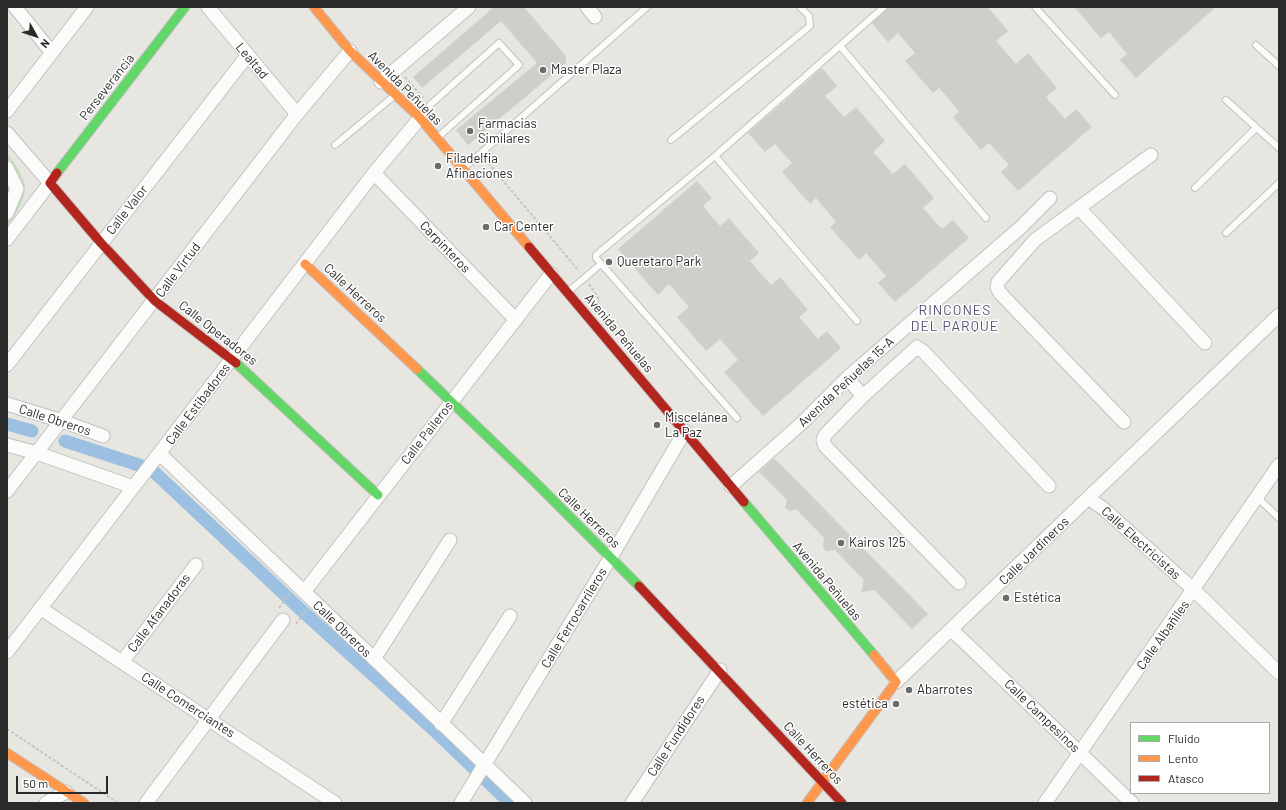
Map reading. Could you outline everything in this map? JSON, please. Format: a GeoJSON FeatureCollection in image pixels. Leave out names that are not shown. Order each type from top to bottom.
{"type":"FeatureCollection","features":[{"type":"Feature","properties":{"kind":"street"},"geometry":{"type":"LineString","coordinates":[[15,7],[52,53]]}},
{"type":"Feature","properties":{"kind":"street"},"geometry":{"type":"LineString","coordinates":[[7,111],[87,7]]}},
{"type":"Feature","properties":{"kind":"street","name":"Perseverancia"},"geometry":{"type":"LineString","coordinates":[[50,183],[185,7]]}},
{"type":"Feature","properties":{"kind":"street","name":"Lealtad"},"geometry":{"type":"LineString","coordinates":[[208,7],[247,56],[297,114]]}},
{"type":"Feature","properties":{"kind":"street","name":"Avenida Peñuelas"},"geometry":{"type":"LineString","coordinates":[[314,7],[350,51],[420,118],[896,682]]}},
{"type":"Feature","properties":{"kind":"street"},"geometry":{"type":"LineString","coordinates":[[381,82],[469,7]]}},
{"type":"Feature","properties":{"kind":"street"},"geometry":{"type":"LineString","coordinates":[[587,7],[595,17]]}},
{"type":"Feature","properties":{"kind":"street","name":"Calle Virtud"},"geometry":{"type":"LineString","coordinates":[[7,491],[155,301],[297,114],[350,51]]}},
{"type":"Feature","properties":{"kind":"street","name":"Calle Valor"},"geometry":{"type":"LineString","coordinates":[[7,364],[247,56]]}},
{"type":"Feature","properties":{"kind":"street","name":"Calle Estibadores"},"geometry":{"type":"LineString","coordinates":[[7,652],[374,173],[420,118]]}},
{"type":"Feature","properties":{"kind":"street"},"geometry":{"type":"LineString","coordinates":[[7,133],[50,183],[7,239]]}},
{"type":"Feature","properties":{"kind":"street"},"geometry":{"type":"LineString","coordinates":[[1124,422],[1000,293],[997,287],[998,282],[1035,240],[1065,217],[1080,209],[1151,155]]}},
{"type":"Feature","properties":{"kind":"street"},"geometry":{"type":"LineString","coordinates":[[7,168],[17,189],[7,212]]}},
{"type":"Feature","properties":{"kind":"street","name":"Carpinteros"},"geometry":{"type":"LineString","coordinates":[[374,173],[516,320]]}},
{"type":"Feature","properties":{"kind":"street","name":"Calle Operadores"},"geometry":{"type":"LineString","coordinates":[[50,183],[101,243],[155,301],[232,359],[378,495]]}},
{"type":"Feature","properties":{"kind":"street","name":"Avenida Peñuelas 15-A"},"geometry":{"type":"LineString","coordinates":[[731,486],[803,422],[847,378],[1010,237],[1050,198]]}},
{"type":"Feature","properties":{"kind":"street"},"geometry":{"type":"LineString","coordinates":[[1080,209],[1205,343]]}},
{"type":"Feature","properties":{"kind":"street"},"geometry":{"type":"LineString","coordinates":[[1020,228],[1035,240]]}},
{"type":"Feature","properties":{"kind":"street"},"geometry":{"type":"LineString","coordinates":[[1010,237],[1024,251]]}},
{"type":"Feature","properties":{"kind":"street","name":"Calle Herreros"},"geometry":{"type":"LineString","coordinates":[[305,264],[451,402],[611,557],[720,670],[842,803]]}},
{"type":"Feature","properties":{"kind":"street","name":"Calle Paileros"},"geometry":{"type":"LineString","coordinates":[[304,592],[378,495],[552,274]]}},
{"type":"Feature","properties":{"kind":"street","name":"Calle Jardineros"},"geometry":{"type":"LineString","coordinates":[[807,803],[896,682],[1279,315]]}},
{"type":"Feature","properties":{"kind":"street"},"geometry":{"type":"LineString","coordinates":[[959,583],[826,446],[822,440],[825,435],[911,350],[917,347],[924,352],[1049,486]]}},
{"type":"Feature","properties":{"kind":"street"},"geometry":{"type":"LineString","coordinates":[[859,368],[875,385]]}},
{"type":"Feature","properties":{"kind":"street"},"geometry":{"type":"LineString","coordinates":[[847,378],[863,396]]}},
{"type":"Feature","properties":{"kind":"street","name":"Calle Obreros"},"geometry":{"type":"LineString","coordinates":[[7,404],[62,420],[103,436]]}},
{"type":"Feature","properties":{"kind":"street","name":"Calle Ferrocarrileros"},"geometry":{"type":"LineString","coordinates":[[461,803],[611,557],[684,431]]}},
{"type":"Feature","properties":{"kind":"street"},"geometry":{"type":"LineString","coordinates":[[7,445],[37,453],[133,487]]}},
{"type":"Feature","properties":{"kind":"street","name":"Calle Obreros"},"geometry":{"type":"LineString","coordinates":[[158,456],[374,659],[441,724],[482,768],[524,803]]}},
{"type":"Feature","properties":{"kind":"street","name":"Calle Albañiles"},"geometry":{"type":"LineString","coordinates":[[1045,803],[1194,590],[1279,465]]}},
{"type":"Feature","properties":{"kind":"street","name":"Calle Electricistas"},"geometry":{"type":"LineString","coordinates":[[1088,498],[1104,509],[1194,590],[1279,673]]}},
{"type":"Feature","properties":{"kind":"street"},"geometry":{"type":"LineString","coordinates":[[374,659],[450,540]]}},
{"type":"Feature","properties":{"kind":"street","name":"Calle Afanadoras"},"geometry":{"type":"LineString","coordinates":[[122,662],[196,565]]}},
{"type":"Feature","properties":{"kind":"street","name":"Calle Comerciantes"},"geometry":{"type":"LineString","coordinates":[[40,608],[210,718],[335,803]]}},
{"type":"Feature","properties":{"kind":"street"},"geometry":{"type":"LineString","coordinates":[[441,724],[510,616]]}},
{"type":"Feature","properties":{"kind":"street"},"geometry":{"type":"LineString","coordinates":[[146,803],[210,718],[289,623]]}},
{"type":"Feature","properties":{"kind":"street","name":"Calle Campesinos"},"geometry":{"type":"LineString","coordinates":[[952,630],[1132,803]]}},
{"type":"Feature","properties":{"kind":"street","name":"Calle Fundidores"},"geometry":{"type":"LineString","coordinates":[[632,803],[720,670]]}},
{"type":"Feature","properties":{"kind":"street"},"geometry":{"type":"LineString","coordinates":[[7,753],[84,803]]}},
{"type":"Feature","properties":{"kind":"street"},"geometry":{"type":"LineString","coordinates":[[46,803],[66,792]]}},
{"type":"Feature","properties":{"kind":"lane"},"geometry":{"type":"LineString","coordinates":[[463,169],[647,7]]}},
{"type":"Feature","properties":{"kind":"lane"},"geometry":{"type":"LineString","coordinates":[[671,140],[810,26],[809,16],[800,7]]}},
{"type":"Feature","properties":{"kind":"lane"},"geometry":{"type":"LineString","coordinates":[[737,418],[601,264],[596,258],[596,254],[715,156],[884,7]]}},
{"type":"Feature","properties":{"kind":"lane"},"geometry":{"type":"LineString","coordinates":[[1035,7],[1115,94]]}},
{"type":"Feature","properties":{"kind":"lane"},"geometry":{"type":"LineString","coordinates":[[420,118],[430,105],[499,43],[519,65],[437,138]]}},
{"type":"Feature","properties":{"kind":"lane"},"geometry":{"type":"LineString","coordinates":[[1256,45],[1279,66]]}},
{"type":"Feature","properties":{"kind":"lane"},"geometry":{"type":"LineString","coordinates":[[840,46],[986,218]]}},
{"type":"Feature","properties":{"kind":"lane"},"geometry":{"type":"LineString","coordinates":[[335,145],[396,95]]}},
{"type":"Feature","properties":{"kind":"lane"},"geometry":{"type":"LineString","coordinates":[[1226,100],[1279,148]]}},
{"type":"Feature","properties":{"kind":"lane"},"geometry":{"type":"LineString","coordinates":[[1196,188],[1256,128]]}},
{"type":"Feature","properties":{"kind":"lane"},"geometry":{"type":"LineString","coordinates":[[715,156],[857,321]]}},
{"type":"Feature","properties":{"kind":"lane"},"geometry":{"type":"LineString","coordinates":[[1226,233],[1279,184]]}},
{"type":"Feature","properties":{"kind":"lane"},"geometry":{"type":"LineString","coordinates":[[568,292],[601,264]]}},
{"type":"Feature","properties":{"kind":"lane"},"geometry":{"type":"LineString","coordinates":[[1257,497],[1279,518]]}},
{"type":"Feature","properties":{"kind":"path"},"geometry":{"type":"LineString","coordinates":[[280,606],[290,594]]}},
{"type":"Feature","properties":{"kind":"path"},"geometry":{"type":"LineString","coordinates":[[289,623],[307,610]]}},
{"type":"Feature","properties":{"kind":"path"},"geometry":{"type":"LineString","coordinates":[[7,730],[118,803]]}},
{"type":"Feature","properties":{"kind":"green space"},"geometry":{"type":"Polygon","coordinates":[[[7,153],[24,181],[25,189],[24,197],[15,215],[7,226],[22,194],[23,184],[19,174],[10,162],[7,153]]]}},
{"type":"Feature","properties":{"kind":"building","name":"Master Plaza"},"geometry":{"type":"Polygon","coordinates":[[[494,7],[524,7],[566,56],[566,63],[468,145],[456,130],[537,63],[501,21],[422,88],[413,77],[494,7]]]}},
{"type":"Feature","properties":{"kind":"building"},"geometry":{"type":"Polygon","coordinates":[[[888,7],[988,7],[1008,31],[996,41],[1016,64],[1028,53],[1057,88],[1046,97],[1065,119],[1076,109],[1092,127],[1018,191],[1001,172],[1009,165],[989,143],[981,150],[953,117],[959,111],[939,88],[933,93],[905,61],[915,53],[898,33],[888,42],[872,23],[888,7]]]}},
{"type":"Feature","properties":{"kind":"building"},"geometry":{"type":"Polygon","coordinates":[[[1074,7],[1216,7],[1136,78],[1120,60],[1127,54],[1109,32],[1101,38],[1074,7]]]}},
{"type":"Feature","properties":{"kind":"building"},"geometry":{"type":"Polygon","coordinates":[[[822,68],[837,86],[825,96],[844,117],[856,107],[885,141],[873,152],[893,174],[905,164],[934,198],[923,208],[942,229],[953,220],[969,238],[895,302],[878,283],[886,276],[866,253],[859,260],[830,227],[836,222],[816,198],[810,204],[782,172],[792,163],[775,144],[765,152],[748,133],[822,68]]]}},
{"type":"Feature","properties":{"kind":"building"},"geometry":{"type":"Polygon","coordinates":[[[697,181],[712,198],[703,206],[720,226],[729,218],[759,253],[750,261],[771,285],[780,277],[808,310],[799,317],[818,339],[827,331],[841,348],[763,416],[724,372],[738,360],[720,339],[706,351],[677,317],[689,307],[669,284],[658,295],[618,249],[697,181]]]}},
{"type":"Feature","properties":{"kind":"building","name":"Kairos 125"},"geometry":{"type":"Polygon","coordinates":[[[774,458],[928,614],[912,629],[874,590],[861,592],[864,580],[835,550],[825,550],[823,547],[824,538],[796,509],[790,511],[785,508],[787,500],[759,472],[774,458]]]}},
{"type":"Feature","properties":{"kind":"waterway"},"geometry":{"type":"LineString","coordinates":[[7,424],[32,431]]}},
{"type":"Feature","properties":{"kind":"waterway"},"geometry":{"type":"LineString","coordinates":[[65,441],[151,469],[300,609],[437,733],[510,803]]}},
{"type":"Feature","properties":{"kind":"traffic: fast"},"geometry":{"type":"LineString","coordinates":[[57,173],[185,7]]}},
{"type":"Feature","properties":{"kind":"traffic: fast"},"geometry":{"type":"LineString","coordinates":[[236,363],[378,495]]}},
{"type":"Feature","properties":{"kind":"traffic: fast"},"geometry":{"type":"LineString","coordinates":[[417,369],[536,483],[639,586]]}},
{"type":"Feature","properties":{"kind":"traffic: fast"},"geometry":{"type":"LineString","coordinates":[[744,502],[874,655]]}},
{"type":"Feature","properties":{"kind":"traffic: slow"},"geometry":{"type":"LineString","coordinates":[[314,7],[350,51],[420,118],[529,247]]}},
{"type":"Feature","properties":{"kind":"traffic: slow"},"geometry":{"type":"LineString","coordinates":[[305,264],[417,369]]}},
{"type":"Feature","properties":{"kind":"traffic: slow"},"geometry":{"type":"LineString","coordinates":[[807,803],[896,682],[874,655]]}},
{"type":"Feature","properties":{"kind":"traffic: slow"},"geometry":{"type":"LineString","coordinates":[[7,753],[84,803]]}},
{"type":"Feature","properties":{"kind":"traffic: jam"},"geometry":{"type":"LineString","coordinates":[[57,173],[50,183],[101,243],[155,301],[236,363]]}},
{"type":"Feature","properties":{"kind":"traffic: jam"},"geometry":{"type":"LineString","coordinates":[[529,247],[744,502]]}},
{"type":"Feature","properties":{"kind":"traffic: jam"},"geometry":{"type":"LineString","coordinates":[[639,586],[842,803]]}},
{"type":"Feature","properties":{"kind":"place","name":"Master Plaza"},"geometry":{"type":"Point","coordinates":[543,70]}},
{"type":"Feature","properties":{"kind":"place","name":"Farmacias Similares"},"geometry":{"type":"Point","coordinates":[470,131]}},
{"type":"Feature","properties":{"kind":"place","name":"Filadelfia Afinaciones"},"geometry":{"type":"Point","coordinates":[438,166]}},
{"type":"Feature","properties":{"kind":"place","name":"Car Center"},"geometry":{"type":"Point","coordinates":[486,227]}},
{"type":"Feature","properties":{"kind":"place","name":"Queretaro Park"},"geometry":{"type":"Point","coordinates":[609,262]}},
{"type":"Feature","properties":{"kind":"place","name":"Miscelánea La Paz"},"geometry":{"type":"Point","coordinates":[657,425]}},
{"type":"Feature","properties":{"kind":"place","name":"Kairos 125"},"geometry":{"type":"Point","coordinates":[841,543]}},
{"type":"Feature","properties":{"kind":"place","name":"Estética"},"geometry":{"type":"Point","coordinates":[1006,598]}},
{"type":"Feature","properties":{"kind":"place","name":"Abarrotes"},"geometry":{"type":"Point","coordinates":[909,690]}},
{"type":"Feature","properties":{"kind":"place","name":"estética"},"geometry":{"type":"Point","coordinates":[896,704]}},
{"type":"Feature","properties":{"kind":"district","name":"RINCONES DEL PARQUE"},"geometry":{"type":"Point","coordinates":[955,318]}}]}
